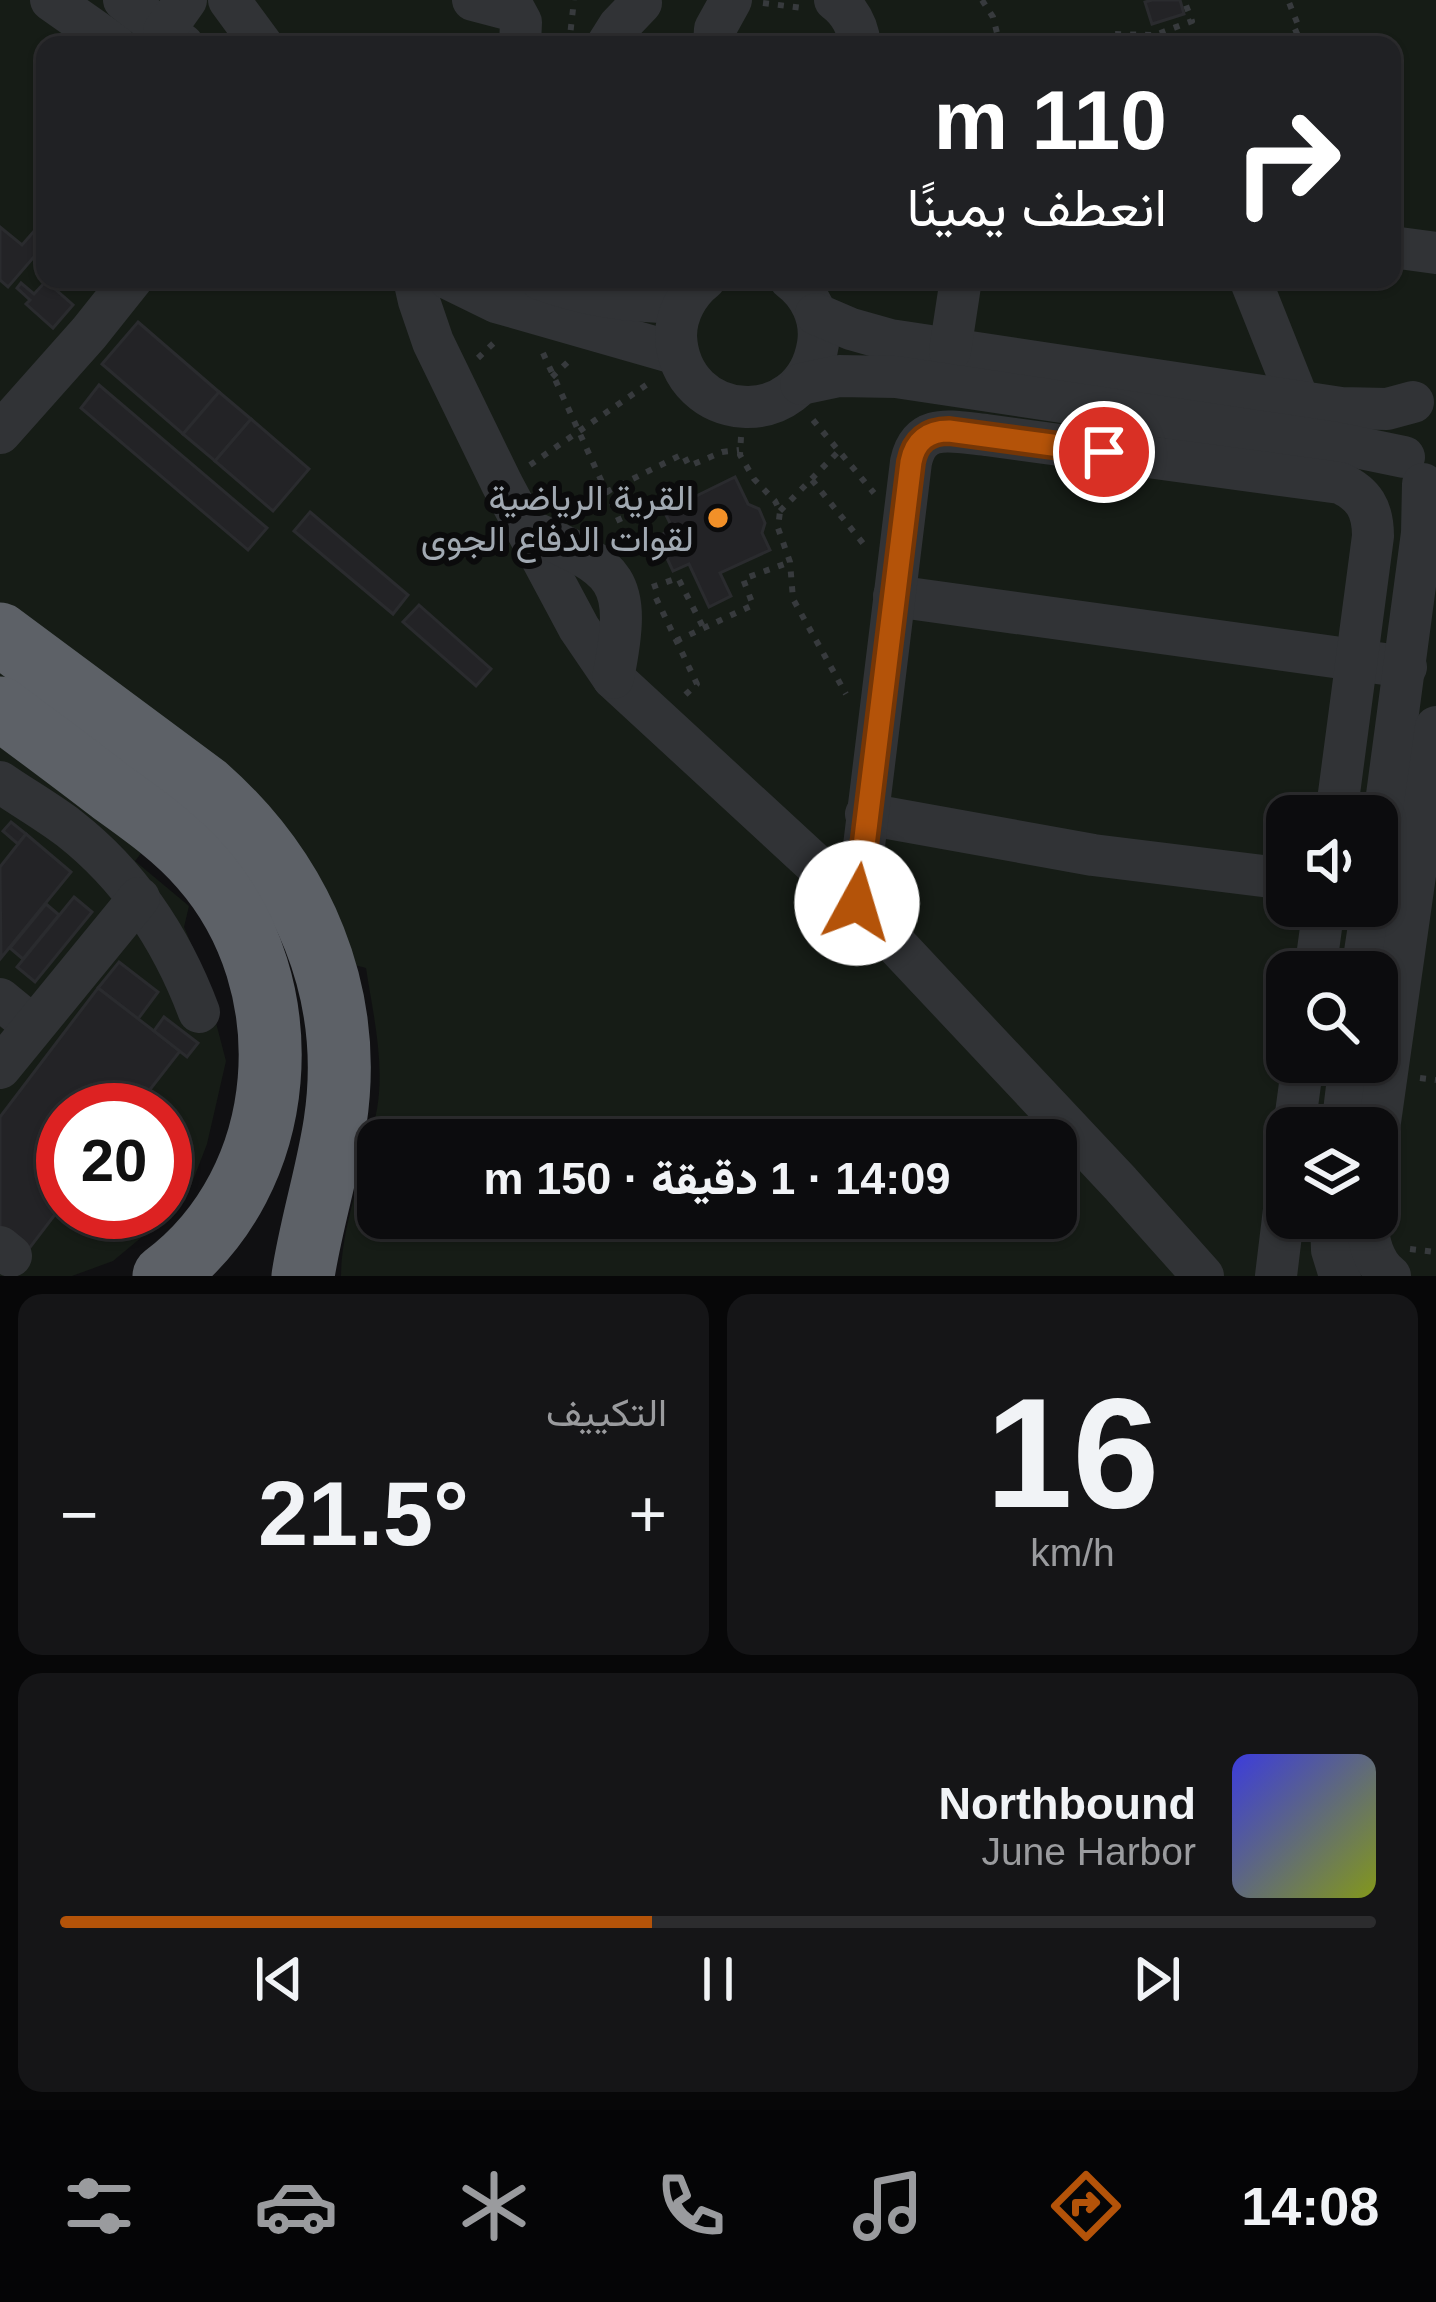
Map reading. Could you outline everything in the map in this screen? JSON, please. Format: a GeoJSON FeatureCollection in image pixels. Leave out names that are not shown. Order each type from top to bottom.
{"type":"FeatureCollection","features":[{"type":"Feature","properties":{"kind":"highway"},"geometry":{"type":"LineString","coordinates":[[0,634],[231,809],[275,862],[307,921],[329,985],[338,1069],[335,1120],[303,1276]]}},
{"type":"Feature","properties":{"kind":"highway"},"geometry":{"type":"LineString","coordinates":[[0,708],[193,858],[242,927],[265,992],[272,1059],[252,1159],[220,1220],[164,1276]]}},
{"type":"Feature","properties":{"kind":"lane"},"geometry":{"type":"LineString","coordinates":[[51,0],[102,36]]}},
{"type":"Feature","properties":{"kind":"lane"},"geometry":{"type":"LineString","coordinates":[[124,0],[178,25]]}},
{"type":"Feature","properties":{"kind":"lane"},"geometry":{"type":"LineString","coordinates":[[229,0],[255,36]]}},
{"type":"Feature","properties":{"kind":"lane"},"geometry":{"type":"LineString","coordinates":[[473,0],[515,11],[520,36]]}},
{"type":"Feature","properties":{"kind":"lane"},"geometry":{"type":"LineString","coordinates":[[715,36],[716,29],[751,1]]}},
{"type":"Feature","properties":{"kind":"lane"},"geometry":{"type":"LineString","coordinates":[[614,36],[641,3]]}},
{"type":"Feature","properties":{"kind":"lane"},"geometry":{"type":"LineString","coordinates":[[817,3],[854,20],[858,36]]}},
{"type":"Feature","properties":{"kind":"lane"},"geometry":{"type":"LineString","coordinates":[[1401,248],[1436,253]]}},
{"type":"Feature","properties":{"kind":"lane"},"geometry":{"type":"LineString","coordinates":[[0,433],[124,288]]}},
{"type":"Feature","properties":{"kind":"lane"},"geometry":{"type":"LineString","coordinates":[[416,288],[425,322],[526,529],[584,555],[614,583],[623,616],[613,677],[857,903],[1203,1276]]}},
{"type":"Feature","properties":{"kind":"lane"},"geometry":{"type":"LineString","coordinates":[[467,288],[496,302],[540,293],[632,301],[694,291]]}},
{"type":"Feature","properties":{"kind":"lane"},"geometry":{"type":"LineString","coordinates":[[795,389],[814,363],[819,338],[816,314],[801,288]]}},
{"type":"Feature","properties":{"kind":"lane"},"geometry":{"type":"LineString","coordinates":[[950,351],[960,288]]}},
{"type":"Feature","properties":{"kind":"lane"},"geometry":{"type":"LineString","coordinates":[[1253,288],[1296,420]]}},
{"type":"Feature","properties":{"kind":"lane"},"geometry":{"type":"LineString","coordinates":[[664,362],[694,291]]}},
{"type":"Feature","properties":{"kind":"lane"},"geometry":{"type":"LineString","coordinates":[[540,293],[664,362],[718,402],[746,408],[768,405],[795,389],[839,376],[878,375],[1296,420],[1370,410],[1425,393]]}},
{"type":"Feature","properties":{"kind":"lane"},"geometry":{"type":"LineString","coordinates":[[816,314],[871,335],[1296,420],[1421,478]]}},
{"type":"Feature","properties":{"kind":"lane"},"geometry":{"type":"LineString","coordinates":[[1388,795],[1422,533],[1421,478],[1402,428],[1425,393]]}},
{"type":"Feature","properties":{"kind":"lane"},"geometry":{"type":"LineString","coordinates":[[857,903],[913,453],[916,444],[931,433],[986,435],[1327,481],[1363,497],[1373,522],[1339,795]]}},
{"type":"Feature","properties":{"kind":"lane"},"geometry":{"type":"LineString","coordinates":[[894,596],[1406,668]]}},
{"type":"Feature","properties":{"kind":"lane"},"geometry":{"type":"LineString","coordinates":[[1382,1107],[1436,727]]}},
{"type":"Feature","properties":{"kind":"lane"},"geometry":{"type":"LineString","coordinates":[[0,782],[68,828],[139,898],[173,952],[199,1012]]}},
{"type":"Feature","properties":{"kind":"lane"},"geometry":{"type":"LineString","coordinates":[[866,814],[1093,855],[1266,876]]}},
{"type":"Feature","properties":{"kind":"lane"},"geometry":{"type":"LineString","coordinates":[[0,1068],[139,898]]}},
{"type":"Feature","properties":{"kind":"lane"},"geometry":{"type":"LineString","coordinates":[[0,999],[34,1026]]}},
{"type":"Feature","properties":{"kind":"lane"},"geometry":{"type":"LineString","coordinates":[[1276,1276],[1281,1239]]}},
{"type":"Feature","properties":{"kind":"lane"},"geometry":{"type":"LineString","coordinates":[[1332,1239],[1340,1276]]}},
{"type":"Feature","properties":{"kind":"lane"},"geometry":{"type":"LineString","coordinates":[[1370,1239],[1382,1270],[1390,1276]]}},
{"type":"Feature","properties":{"kind":"path"},"geometry":{"type":"LineString","coordinates":[[569,36],[574,0]]}},
{"type":"Feature","properties":{"kind":"path"},"geometry":{"type":"LineString","coordinates":[[982,0],[998,36]]}},
{"type":"Feature","properties":{"kind":"path"},"geometry":{"type":"LineString","coordinates":[[1112,36],[1154,35],[1192,21],[1184,0]]}},
{"type":"Feature","properties":{"kind":"path"},"geometry":{"type":"LineString","coordinates":[[1286,36],[1300,30],[1288,0]]}},
{"type":"Feature","properties":{"kind":"path"},"geometry":{"type":"LineString","coordinates":[[751,1],[817,3]]}},
{"type":"Feature","properties":{"kind":"path"},"geometry":{"type":"LineString","coordinates":[[450,376],[490,348],[540,293]]}},
{"type":"Feature","properties":{"kind":"path"},"geometry":{"type":"LineString","coordinates":[[540,293],[538,338],[552,377],[640,564]]}},
{"type":"Feature","properties":{"kind":"path"},"geometry":{"type":"LineString","coordinates":[[536,482],[528,466],[658,377],[664,362]]}},
{"type":"Feature","properties":{"kind":"path"},"geometry":{"type":"LineString","coordinates":[[795,389],[838,452],[880,500],[882,479]]}},
{"type":"Feature","properties":{"kind":"path"},"geometry":{"type":"LineString","coordinates":[[747,434],[742,433],[739,450],[780,512],[779,532],[790,562],[797,607],[854,707],[856,686]]}},
{"type":"Feature","properties":{"kind":"path"},"geometry":{"type":"LineString","coordinates":[[605,493],[682,454],[689,466],[739,450]]}},
{"type":"Feature","properties":{"kind":"path"},"geometry":{"type":"LineString","coordinates":[[780,512],[838,452]]}},
{"type":"Feature","properties":{"kind":"path"},"geometry":{"type":"LineString","coordinates":[[812,479],[873,556],[875,538]]}},
{"type":"Feature","properties":{"kind":"path"},"geometry":{"type":"LineString","coordinates":[[676,640],[753,605],[742,579],[790,562]]}},
{"type":"Feature","properties":{"kind":"path"},"geometry":{"type":"LineString","coordinates":[[646,576],[697,684],[660,722]]}},
{"type":"Feature","properties":{"kind":"path"},"geometry":{"type":"LineString","coordinates":[[652,587],[678,578],[703,628]]}},
{"type":"Feature","properties":{"kind":"shaded area","name":"القرية الرياضية لقوات الدفاع الجوى"},"geometry":{"type":"Polygon","coordinates":[[[0,0],[1436,0],[1436,1276],[341,1276],[357,1192],[357,1239],[1077,1239],[1077,1119],[375,1119],[380,1074],[366,968],[355,965],[317,873],[216,757],[135,861],[189,906],[184,927],[202,969],[226,1061],[207,1144],[192,1183],[192,1083],[36,1083],[36,1239],[139,1239],[113,1261],[72,1276],[0,1276],[0,0]]]}},
{"type":"Feature","properties":{"kind":"building"},"geometry":{"type":"Polygon","coordinates":[[[1180,0],[1184,14],[1152,24],[1145,2],[1180,0]]]}},
{"type":"Feature","properties":{"kind":"building"},"geometry":{"type":"Polygon","coordinates":[[[0,227],[22,245],[36,229],[36,254],[8,287],[0,280],[0,227]]]}},
{"type":"Feature","properties":{"kind":"building"},"geometry":{"type":"Polygon","coordinates":[[[21,283],[34,294],[40,288],[54,288],[73,305],[53,328],[26,304],[30,300],[17,288],[21,283]]]}},
{"type":"Feature","properties":{"kind":"building"},"geometry":{"type":"Polygon","coordinates":[[[138,322],[219,392],[183,434],[102,364],[138,322]]]}},
{"type":"Feature","properties":{"kind":"building"},"geometry":{"type":"Polygon","coordinates":[[[99,385],[267,528],[248,550],[81,408],[99,385]]]}},
{"type":"Feature","properties":{"kind":"building"},"geometry":{"type":"Polygon","coordinates":[[[219,392],[251,419],[215,461],[183,434],[219,392]]]}},
{"type":"Feature","properties":{"kind":"building"},"geometry":{"type":"Polygon","coordinates":[[[251,419],[309,469],[273,511],[215,461],[251,419]]]}},
{"type":"Feature","properties":{"kind":"building"},"geometry":{"type":"Polygon","coordinates":[[[735,477],[748,504],[759,509],[770,550],[720,573],[731,596],[709,607],[689,564],[673,571],[657,537],[673,529],[659,501],[683,490],[688,500],[735,477]]]}},
{"type":"Feature","properties":{"kind":"building"},"geometry":{"type":"Polygon","coordinates":[[[310,512],[408,595],[393,614],[294,531],[310,512]]]}},
{"type":"Feature","properties":{"kind":"building"},"geometry":{"type":"Polygon","coordinates":[[[419,605],[491,669],[476,686],[403,622],[419,605]]]}},
{"type":"Feature","properties":{"kind":"building"},"geometry":{"type":"Polygon","coordinates":[[[11,822],[26,834],[18,844],[3,831],[11,822]]]}},
{"type":"Feature","properties":{"kind":"building"},"geometry":{"type":"Polygon","coordinates":[[[26,834],[71,872],[1,958],[0,867],[26,834]]]}},
{"type":"Feature","properties":{"kind":"building"},"geometry":{"type":"Polygon","coordinates":[[[74,897],[92,912],[35,982],[17,967],[74,897]]]}},
{"type":"Feature","properties":{"kind":"building"},"geometry":{"type":"Polygon","coordinates":[[[46,904],[59,915],[23,959],[10,948],[46,904]]]}},
{"type":"Feature","properties":{"kind":"building"},"geometry":{"type":"Polygon","coordinates":[[[119,962],[158,992],[138,1019],[98,988],[119,962]]]}},
{"type":"Feature","properties":{"kind":"building"},"geometry":{"type":"Polygon","coordinates":[[[98,988],[180,1051],[155,1083],[36,1083],[36,1239],[28,1250],[0,1228],[0,1117],[98,988]]]}},
{"type":"Feature","properties":{"kind":"building"},"geometry":{"type":"Polygon","coordinates":[[[164,1017],[198,1043],[187,1057],[154,1031],[164,1017]]]}},
{"type":"Feature","properties":{"kind":"place","name":"القرية الرياضية لقوات الدفاع الجوى"},"geometry":{"type":"Point","coordinates":[718,518]}},
{"type":"Feature","properties":{"kind":"route"},"geometry":{"type":"LineString","coordinates":[[857,903],[916,444],[931,433],[949,431],[1104,452]]}}]}
